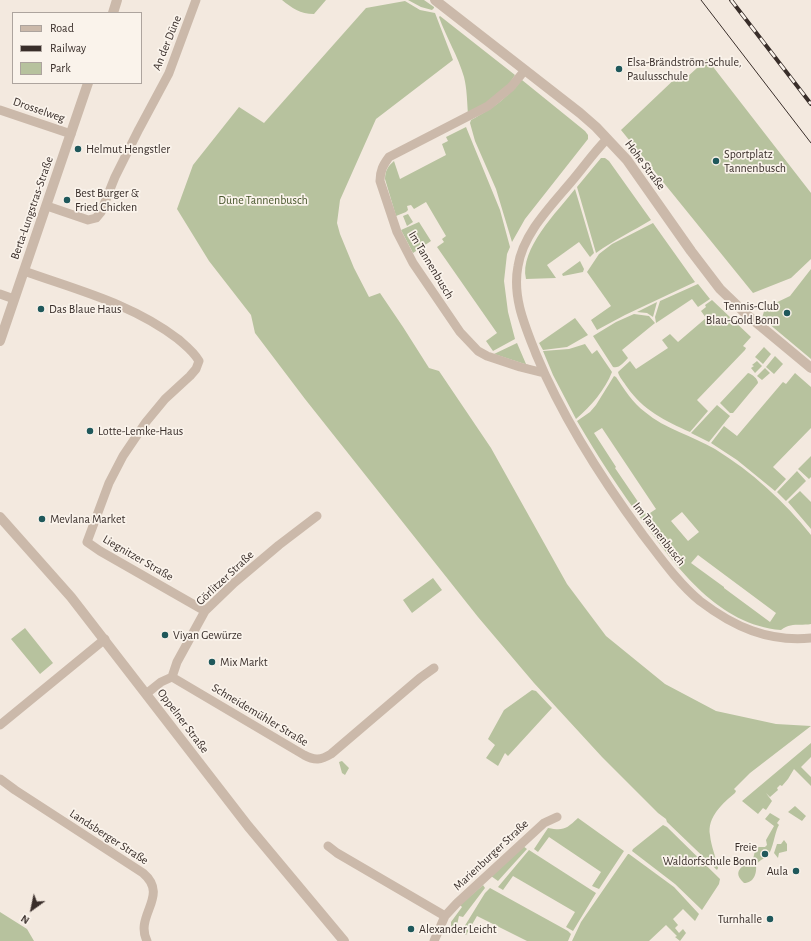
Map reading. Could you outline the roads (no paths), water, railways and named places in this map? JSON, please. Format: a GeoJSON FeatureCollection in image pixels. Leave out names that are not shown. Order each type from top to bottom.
{"type":"FeatureCollection","features":[{"type":"Feature","properties":{"kind":"street"},"geometry":{"type":"LineString","coordinates":[[112,12],[117,0]]}},
{"type":"Feature","properties":{"kind":"street","name":"An der Düne"},"geometry":{"type":"LineString","coordinates":[[46,206],[88,220],[92,220],[99,216],[115,177],[169,74],[196,0]]}},
{"type":"Feature","properties":{"kind":"street","name":"Hohe Straße"},"geometry":{"type":"LineString","coordinates":[[435,0],[580,113],[607,139],[627,160],[691,251],[720,289],[746,314],[811,368]]}},
{"type":"Feature","properties":{"kind":"street","name":"Im Tannenbusch"},"geometry":{"type":"LineString","coordinates":[[525,70],[511,87],[488,106],[389,157],[383,165],[380,174],[380,181],[397,232],[413,263],[460,332],[478,351],[487,356],[544,373]]}},
{"type":"Feature","properties":{"kind":"street","name":"Berta-Lungstras-Straße"},"geometry":{"type":"LineString","coordinates":[[0,341],[88,84]]}},
{"type":"Feature","properties":{"kind":"street","name":"Drosselweg"},"geometry":{"type":"LineString","coordinates":[[0,110],[71,134]]}},
{"type":"Feature","properties":{"kind":"street","name":"Im Tannenbusch"},"geometry":{"type":"LineString","coordinates":[[607,139],[551,206],[526,241],[518,266],[517,279],[521,313],[526,332],[544,373],[570,423],[601,476],[655,551],[685,586],[699,600],[720,615],[747,630],[768,637],[790,639],[811,638]]}},
{"type":"Feature","properties":{"kind":"street","name":"Liegnitzer Straße"},"geometry":{"type":"LineString","coordinates":[[24,271],[127,308],[164,329],[186,345],[196,354],[200,361],[190,376],[165,399],[146,422],[123,456],[109,483],[87,542],[205,611]]}},
{"type":"Feature","properties":{"kind":"street"},"geometry":{"type":"LineString","coordinates":[[0,294],[14,299]]}},
{"type":"Feature","properties":{"kind":"street","name":"Görlitzer Straße"},"geometry":{"type":"LineString","coordinates":[[172,677],[177,662],[205,611],[234,583],[300,528],[317,516]]}},
{"type":"Feature","properties":{"kind":"street","name":"Oppelner Straße"},"geometry":{"type":"LineString","coordinates":[[0,517],[71,597],[248,826],[344,941]]}},
{"type":"Feature","properties":{"kind":"street"},"geometry":{"type":"LineString","coordinates":[[0,725],[105,640]]}},
{"type":"Feature","properties":{"kind":"street","name":"Schneidemühler Straße"},"geometry":{"type":"LineString","coordinates":[[172,677],[304,755],[316,760],[322,759],[331,754],[420,678],[434,668]]}},
{"type":"Feature","properties":{"kind":"street"},"geometry":{"type":"LineString","coordinates":[[146,694],[160,682],[172,677]]}},
{"type":"Feature","properties":{"kind":"street","name":"Landsberger Straße"},"geometry":{"type":"LineString","coordinates":[[0,779],[150,879],[153,884],[154,895],[143,928],[144,936],[147,941]]}},
{"type":"Feature","properties":{"kind":"street","name":"Marienburger Straße"},"geometry":{"type":"LineString","coordinates":[[434,941],[445,916],[477,884],[544,823],[557,817]]}},
{"type":"Feature","properties":{"kind":"street"},"geometry":{"type":"LineString","coordinates":[[328,846],[337,853],[445,916]]}},
{"type":"Feature","properties":{"kind":"tram line"},"geometry":{"type":"LineString","coordinates":[[701,0],[811,143]]}},
{"type":"Feature","properties":{"kind":"railway"},"geometry":{"type":"LineString","coordinates":[[731,0],[811,104]]}},
{"type":"Feature","properties":{"kind":"place","name":"Elsa-Brändström-Schule, Paulusschule"},"geometry":{"type":"Point","coordinates":[619,69]}},
{"type":"Feature","properties":{"kind":"place","name":"Helmut Hengstler"},"geometry":{"type":"Point","coordinates":[78,149]}},
{"type":"Feature","properties":{"kind":"place","name":"Sportplatz Tannenbusch"},"geometry":{"type":"Point","coordinates":[716,161]}},
{"type":"Feature","properties":{"kind":"place","name":"Best Burger & Fried Chicken"},"geometry":{"type":"Point","coordinates":[67,200]}},
{"type":"Feature","properties":{"kind":"place","name":"Das Blaue Haus"},"geometry":{"type":"Point","coordinates":[41,309]}},
{"type":"Feature","properties":{"kind":"place","name":"Tennis-Club Blau-Gold Bonn"},"geometry":{"type":"Point","coordinates":[787,313]}},
{"type":"Feature","properties":{"kind":"place","name":"Lotte-Lemke-Haus"},"geometry":{"type":"Point","coordinates":[90,431]}},
{"type":"Feature","properties":{"kind":"place","name":"Mevlana Market"},"geometry":{"type":"Point","coordinates":[42,519]}},
{"type":"Feature","properties":{"kind":"place","name":"Viyan Gewürze"},"geometry":{"type":"Point","coordinates":[165,635]}},
{"type":"Feature","properties":{"kind":"place","name":"Mix Markt"},"geometry":{"type":"Point","coordinates":[212,662]}},
{"type":"Feature","properties":{"kind":"place","name":"Freie Waldorfschule Bonn"},"geometry":{"type":"Point","coordinates":[765,854]}},
{"type":"Feature","properties":{"kind":"place","name":"Aula"},"geometry":{"type":"Point","coordinates":[796,871]}},
{"type":"Feature","properties":{"kind":"place","name":"Turnhalle"},"geometry":{"type":"Point","coordinates":[770,919]}},
{"type":"Feature","properties":{"kind":"place","name":"Alexander Leicht"},"geometry":{"type":"Point","coordinates":[411,929]}},
{"type":"Feature","properties":{"kind":"park label","name":"Düne Tannenbusch"},"geometry":{"type":"Point","coordinates":[263,200]}}]}
